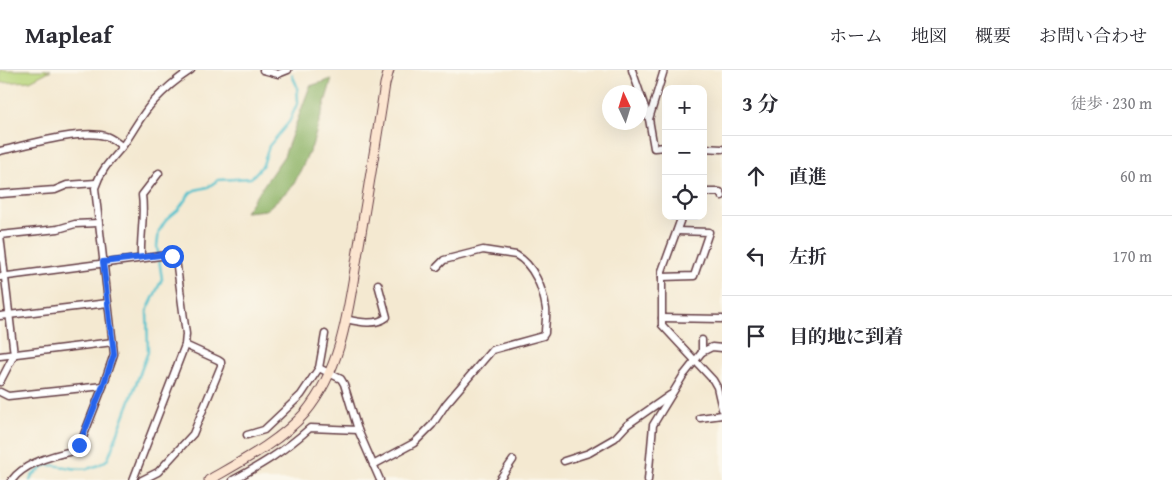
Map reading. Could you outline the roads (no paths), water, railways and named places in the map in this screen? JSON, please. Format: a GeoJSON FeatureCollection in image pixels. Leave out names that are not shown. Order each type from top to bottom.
{"type":"FeatureCollection","features":[{"type":"Feature","properties":{"kind":"street"},"geometry":{"type":"LineString","coordinates":[[12,480],[22,469],[53,455],[78,450],[114,354],[98,223],[96,183],[99,174],[122,146],[152,103],[178,79],[191,70]]}},
{"type":"Feature","properties":{"kind":"street"},"geometry":{"type":"LineString","coordinates":[[263,70],[278,74],[288,70]]}},
{"type":"Feature","properties":{"kind":"street"},"geometry":{"type":"LineString","coordinates":[[209,480],[256,453],[294,424],[315,399],[330,374],[342,342],[385,84],[389,70]]}},
{"type":"Feature","properties":{"kind":"street"},"geometry":{"type":"LineString","coordinates":[[632,70],[649,119],[654,148],[662,147]]}},
{"type":"Feature","properties":{"kind":"street"},"geometry":{"type":"LineString","coordinates":[[649,119],[664,70]]}},
{"type":"Feature","properties":{"kind":"street"},"geometry":{"type":"LineString","coordinates":[[0,151],[64,136],[88,135],[106,136],[122,146]]}},
{"type":"Feature","properties":{"kind":"street"},"geometry":{"type":"LineString","coordinates":[[707,148],[722,149]]}},
{"type":"Feature","properties":{"kind":"street"},"geometry":{"type":"LineString","coordinates":[[144,257],[140,238],[144,208],[142,195],[159,173]]}},
{"type":"Feature","properties":{"kind":"street"},"geometry":{"type":"LineString","coordinates":[[0,194],[55,190],[68,186],[96,183]]}},
{"type":"Feature","properties":{"kind":"street"},"geometry":{"type":"LineString","coordinates":[[707,192],[721,193]]}},
{"type":"Feature","properties":{"kind":"street"},"geometry":{"type":"LineString","coordinates":[[681,220],[662,271],[662,325],[714,380],[718,386],[722,410]]}},
{"type":"Feature","properties":{"kind":"street"},"geometry":{"type":"LineString","coordinates":[[0,382],[14,355],[3,277],[0,235],[58,229],[76,224],[98,223]]}},
{"type":"Feature","properties":{"kind":"street"},"geometry":{"type":"LineString","coordinates":[[662,277],[694,276],[709,232],[677,231]]}},
{"type":"Feature","properties":{"kind":"street"},"geometry":{"type":"LineString","coordinates":[[373,465],[414,443],[432,425],[446,404],[492,350],[543,336],[545,332],[546,308],[538,281],[516,255],[482,250],[444,260],[437,267]]}},
{"type":"Feature","properties":{"kind":"street"},"geometry":{"type":"LineString","coordinates":[[3,277],[168,254],[176,259],[186,334],[184,345],[133,480]]}},
{"type":"Feature","properties":{"kind":"street"},"geometry":{"type":"LineString","coordinates":[[346,320],[364,323],[383,320],[387,317],[378,284]]}},
{"type":"Feature","properties":{"kind":"street"},"geometry":{"type":"LineString","coordinates":[[0,316],[108,303]]}},
{"type":"Feature","properties":{"kind":"street"},"geometry":{"type":"LineString","coordinates":[[662,318],[722,319]]}},
{"type":"Feature","properties":{"kind":"street"},"geometry":{"type":"LineString","coordinates":[[247,435],[264,430],[301,395],[319,368],[325,334]]}},
{"type":"Feature","properties":{"kind":"street"},"geometry":{"type":"LineString","coordinates":[[702,340],[702,352]]}},
{"type":"Feature","properties":{"kind":"street"},"geometry":{"type":"LineString","coordinates":[[0,356],[113,342]]}},
{"type":"Feature","properties":{"kind":"street"},"geometry":{"type":"LineString","coordinates":[[142,480],[158,472],[192,434],[221,366],[221,362],[218,360],[184,345]]}},
{"type":"Feature","properties":{"kind":"street"},"geometry":{"type":"LineString","coordinates":[[648,480],[653,425],[683,376],[702,352],[712,347],[722,348]]}},
{"type":"Feature","properties":{"kind":"street"},"geometry":{"type":"LineString","coordinates":[[319,368],[341,379],[344,384],[358,430],[380,480]]}},
{"type":"Feature","properties":{"kind":"street"},"geometry":{"type":"LineString","coordinates":[[0,392],[8,396],[103,386]]}},
{"type":"Feature","properties":{"kind":"street"},"geometry":{"type":"LineString","coordinates":[[564,461],[589,453],[615,438],[627,425],[673,393]]}},
{"type":"Feature","properties":{"kind":"street"},"geometry":{"type":"LineString","coordinates":[[700,418],[722,416]]}},
{"type":"Feature","properties":{"kind":"street"},"geometry":{"type":"LineString","coordinates":[[233,480],[286,449],[310,428],[358,430]]}},
{"type":"Feature","properties":{"kind":"street"},"geometry":{"type":"LineString","coordinates":[[499,480],[513,460]]}},
{"type":"Feature","properties":{"kind":"waterway"},"geometry":{"type":"LineString","coordinates":[[30,480],[33,475],[46,465],[85,469],[92,468],[108,459],[148,352],[147,311],[162,279],[157,246],[159,231],[166,220],[178,210],[190,193],[208,187],[218,180],[251,178],[263,165],[269,146],[289,122],[298,102],[297,86],[292,75]]}}]}
